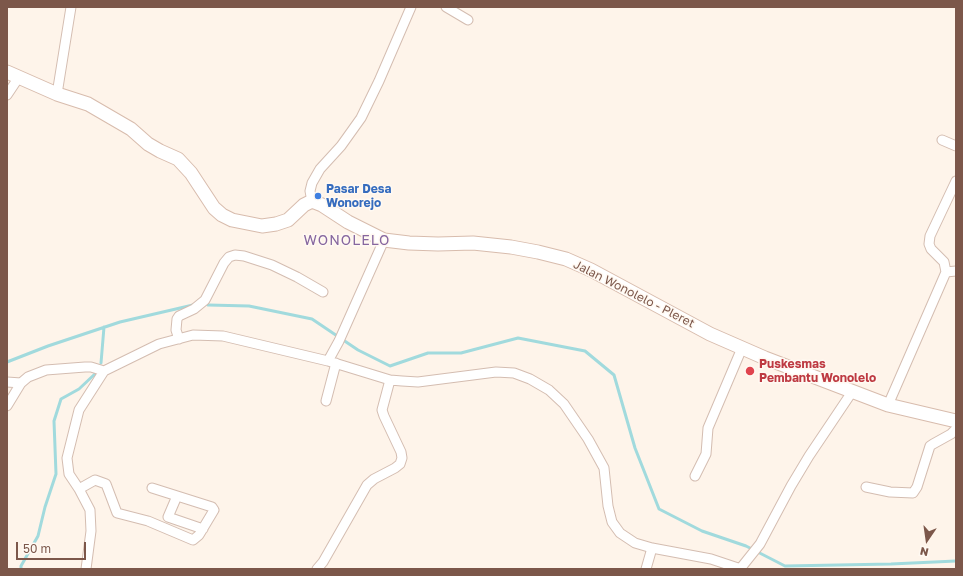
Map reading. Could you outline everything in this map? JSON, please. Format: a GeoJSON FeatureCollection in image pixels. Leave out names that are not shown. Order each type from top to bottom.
{"type":"FeatureCollection","features":[{"type":"Feature","properties":{"kind":"main road"},"geometry":{"type":"LineString","coordinates":[[13,74],[57,94],[88,104],[131,129],[148,144],[178,160],[191,173],[214,208],[222,215],[232,220],[262,226],[276,224],[288,220],[304,204],[312,201]]}},
{"type":"Feature","properties":{"kind":"main road","name":"Jalan Wonolelo - Pleret"},"geometry":{"type":"LineString","coordinates":[[312,201],[322,205],[348,222],[384,240],[409,243],[481,244],[538,252],[566,259],[591,270],[710,334],[742,348],[888,405],[956,421]]}},
{"type":"Feature","properties":{"kind":"street"},"geometry":{"type":"LineString","coordinates":[[57,94],[71,7]]}},
{"type":"Feature","properties":{"kind":"street"},"geometry":{"type":"LineString","coordinates":[[312,201],[310,191],[312,183],[320,170],[341,146],[361,118],[379,81],[411,7]]}},
{"type":"Feature","properties":{"kind":"street"},"geometry":{"type":"LineString","coordinates":[[446,7],[468,20]]}},
{"type":"Feature","properties":{"kind":"street"},"geometry":{"type":"LineString","coordinates":[[7,95],[13,74]]}},
{"type":"Feature","properties":{"kind":"street"},"geometry":{"type":"LineString","coordinates":[[942,140],[956,146]]}},
{"type":"Feature","properties":{"kind":"street"},"geometry":{"type":"LineString","coordinates":[[888,405],[946,272],[944,262],[931,249],[929,244],[930,236],[956,181]]}},
{"type":"Feature","properties":{"kind":"street"},"geometry":{"type":"LineString","coordinates":[[326,401],[332,362],[339,341],[384,240]]}},
{"type":"Feature","properties":{"kind":"street"},"geometry":{"type":"LineString","coordinates":[[179,339],[176,330],[177,319],[179,316],[194,309],[205,300],[224,263],[229,257],[235,255],[244,256],[272,265],[323,292]]}},
{"type":"Feature","properties":{"kind":"street"},"geometry":{"type":"LineString","coordinates":[[946,272],[956,271]]}},
{"type":"Feature","properties":{"kind":"street"},"geometry":{"type":"LineString","coordinates":[[86,569],[91,530],[90,510],[69,474],[67,458],[79,410],[104,371],[159,344],[179,339],[193,336],[223,336],[332,362],[390,380],[418,382],[496,372],[514,373],[530,378],[548,390],[564,404],[588,439],[604,468],[608,506],[612,522],[620,533],[635,543],[652,548],[711,559],[741,569],[750,555],[760,544],[806,462],[852,392]]}},
{"type":"Feature","properties":{"kind":"street"},"geometry":{"type":"LineString","coordinates":[[695,476],[706,454],[708,428],[742,348]]}},
{"type":"Feature","properties":{"kind":"street"},"geometry":{"type":"LineString","coordinates":[[7,406],[21,383],[28,377],[46,370],[91,367],[104,371]]}},
{"type":"Feature","properties":{"kind":"street"},"geometry":{"type":"LineString","coordinates":[[317,569],[323,562],[367,485],[374,479],[400,464],[402,458],[401,452],[387,424],[382,410],[390,380]]}},
{"type":"Feature","properties":{"kind":"street"},"geometry":{"type":"LineString","coordinates":[[7,382],[21,383]]}},
{"type":"Feature","properties":{"kind":"street"},"geometry":{"type":"LineString","coordinates":[[866,487],[890,492],[913,493],[917,487],[930,446],[952,434],[956,429]]}},
{"type":"Feature","properties":{"kind":"street"},"geometry":{"type":"LineString","coordinates":[[79,489],[95,480],[106,484],[117,513],[148,521],[193,540],[199,535],[214,510],[212,507],[152,488]]}},
{"type":"Feature","properties":{"kind":"street"},"geometry":{"type":"LineString","coordinates":[[177,496],[168,517],[203,529]]}},
{"type":"Feature","properties":{"kind":"street"},"geometry":{"type":"LineString","coordinates":[[646,569],[652,548]]}},
{"type":"Feature","properties":{"kind":"waterway"},"geometry":{"type":"LineString","coordinates":[[7,362],[48,346],[120,322],[193,305]]}},
{"type":"Feature","properties":{"kind":"waterway"},"geometry":{"type":"LineString","coordinates":[[208,305],[249,306],[312,319],[358,350],[390,366],[428,353],[461,353],[518,338],[585,351],[614,375],[635,448],[659,509],[702,531],[746,546],[785,566],[956,561]]}},
{"type":"Feature","properties":{"kind":"waterway"},"geometry":{"type":"LineString","coordinates":[[101,363],[104,327]]}},
{"type":"Feature","properties":{"kind":"waterway"},"geometry":{"type":"LineString","coordinates":[[21,569],[21,566],[38,536],[45,507],[56,474],[54,421],[61,399],[79,389],[97,372]]}},
{"type":"Feature","properties":{"kind":"place","name":"Pasar Desa Wonorejo"},"geometry":{"type":"Point","coordinates":[318,196]}},
{"type":"Feature","properties":{"kind":"place","name":"Puskesmas Pembantu Wonolelo"},"geometry":{"type":"Point","coordinates":[750,371]}},
{"type":"Feature","properties":{"kind":"district","name":"WONOLELO"},"geometry":{"type":"Point","coordinates":[347,241]}}]}
